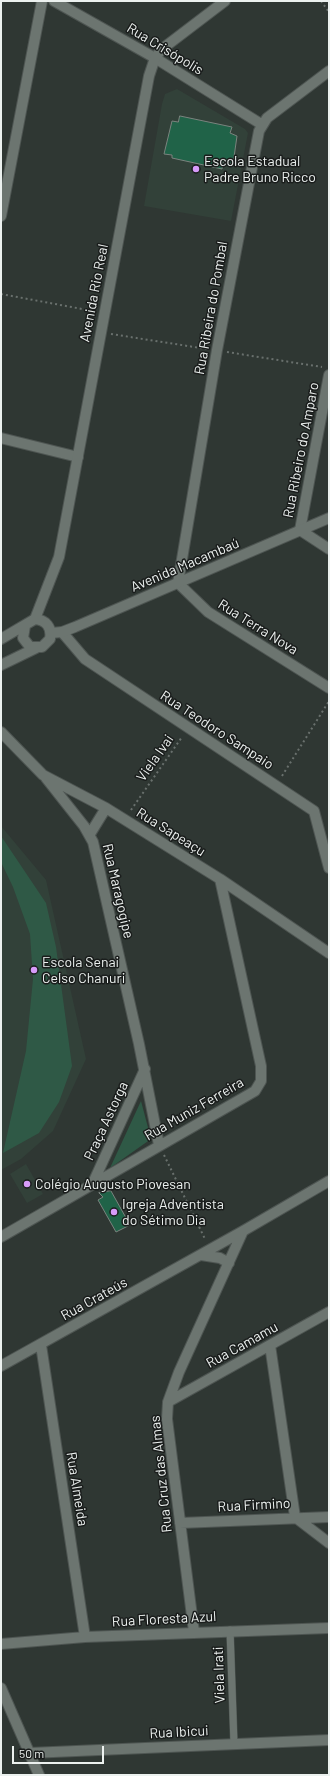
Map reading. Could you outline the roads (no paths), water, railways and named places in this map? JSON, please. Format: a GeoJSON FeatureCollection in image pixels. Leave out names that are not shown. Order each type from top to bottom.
{"type":"FeatureCollection","features":[{"type":"Feature","properties":{"kind":"street"},"geometry":{"type":"LineString","coordinates":[[1,216],[42,1]]}},
{"type":"Feature","properties":{"kind":"street","name":"Rua Crisópolis"},"geometry":{"type":"LineString","coordinates":[[54,1],[155,58],[262,124]]}},
{"type":"Feature","properties":{"kind":"street","name":"Avenida Rio Real"},"geometry":{"type":"LineString","coordinates":[[35,619],[59,557],[149,76],[155,58],[162,49],[225,1]]}},
{"type":"Feature","properties":{"kind":"street"},"geometry":{"type":"LineString","coordinates":[[262,124],[267,118],[329,71]]}},
{"type":"Feature","properties":{"kind":"street","name":"Rua Ribeira do Pombal"},"geometry":{"type":"LineString","coordinates":[[178,583],[218,343],[259,131],[262,124]]}},
{"type":"Feature","properties":{"kind":"street","name":"Rua Ribeiro do Amparo"},"geometry":{"type":"LineString","coordinates":[[300,530],[329,376]]}},
{"type":"Feature","properties":{"kind":"street"},"geometry":{"type":"LineString","coordinates":[[1,438],[78,457]]}},
{"type":"Feature","properties":{"kind":"street","name":"Avenida Macambaú"},"geometry":{"type":"LineString","coordinates":[[51,633],[62,632],[329,518]]}},
{"type":"Feature","properties":{"kind":"street"},"geometry":{"type":"LineString","coordinates":[[300,530],[329,549]]}},
{"type":"Feature","properties":{"kind":"street","name":"Rua Terra Nova"},"geometry":{"type":"LineString","coordinates":[[178,583],[208,612],[329,688]]}},
{"type":"Feature","properties":{"kind":"street"},"geometry":{"type":"LineString","coordinates":[[1,639],[35,619],[46,622],[51,633],[47,644],[2,662]]}},
{"type":"Feature","properties":{"kind":"street"},"geometry":{"type":"LineString","coordinates":[[25,626],[23,638],[30,647],[36,648]]}},
{"type":"Feature","properties":{"kind":"street","name":"Rua Teodoro Sampaio"},"geometry":{"type":"LineString","coordinates":[[62,632],[84,659],[276,785],[314,812],[329,868]]}},
{"type":"Feature","properties":{"kind":"street","name":"Rua Sapeaçu"},"geometry":{"type":"LineString","coordinates":[[1,732],[43,775],[106,808],[220,879],[329,953]]}},
{"type":"Feature","properties":{"kind":"street","name":"Rua Maragogipe"},"geometry":{"type":"LineString","coordinates":[[43,775],[90,834],[145,1069],[159,1145]]}},
{"type":"Feature","properties":{"kind":"street"},"geometry":{"type":"LineString","coordinates":[[90,834],[106,808]]}},
{"type":"Feature","properties":{"kind":"street","name":"Rua Muniz Ferreira"},"geometry":{"type":"LineString","coordinates":[[1,1237],[255,1091],[261,1082],[261,1066],[220,879]]}},
{"type":"Feature","properties":{"kind":"street","name":"Praça Astorga"},"geometry":{"type":"LineString","coordinates":[[92,1185],[145,1069]]}},
{"type":"Feature","properties":{"kind":"street","name":"Rua Crateús"},"geometry":{"type":"LineString","coordinates":[[1,1366],[244,1231],[329,1181]]}},
{"type":"Feature","properties":{"kind":"street","name":"Rua Cruz das Almas"},"geometry":{"type":"LineString","coordinates":[[194,1632],[167,1419],[168,1402],[179,1372],[244,1231]]}},
{"type":"Feature","properties":{"kind":"street"},"geometry":{"type":"LineString","coordinates":[[201,1255],[220,1258],[229,1263]]}},
{"type":"Feature","properties":{"kind":"street","name":"Rua Camamu"},"geometry":{"type":"LineString","coordinates":[[168,1402],[329,1312]]}},
{"type":"Feature","properties":{"kind":"street","name":"Rua Almeida"},"geometry":{"type":"LineString","coordinates":[[41,1345],[85,1637]]}},
{"type":"Feature","properties":{"kind":"street"},"geometry":{"type":"LineString","coordinates":[[270,1345],[295,1517],[329,1543]]}},
{"type":"Feature","properties":{"kind":"street","name":"Rua Firmino"},"geometry":{"type":"LineString","coordinates":[[180,1523],[295,1517],[329,1517]]}},
{"type":"Feature","properties":{"kind":"street","name":"Rua Floresta Azul"},"geometry":{"type":"LineString","coordinates":[[1,1644],[85,1637],[230,1630],[329,1628]]}},
{"type":"Feature","properties":{"kind":"street"},"geometry":{"type":"LineString","coordinates":[[1,1688],[39,1775]]}},
{"type":"Feature","properties":{"kind":"street","name":"Rua Ibicui"},"geometry":{"type":"LineString","coordinates":[[30,1753],[329,1740]]}},
{"type":"Feature","properties":{"kind":"lane","name":"Viela Irati"},"geometry":{"type":"LineString","coordinates":[[230,1630],[234,1744]]}},
{"type":"Feature","properties":{"kind":"place","name":"Escola Estadual Padre Bruno Ricco"},"geometry":{"type":"Point","coordinates":[196,169]}},
{"type":"Feature","properties":{"kind":"place","name":"Escola Senai Celso Chanuri"},"geometry":{"type":"Point","coordinates":[34,970]}},
{"type":"Feature","properties":{"kind":"place","name":"Colégio Augusto Piovesan"},"geometry":{"type":"Point","coordinates":[27,1184]}},
{"type":"Feature","properties":{"kind":"place","name":"Igreja Adventista do Sétimo Dia"},"geometry":{"type":"Point","coordinates":[114,1212]}}]}
